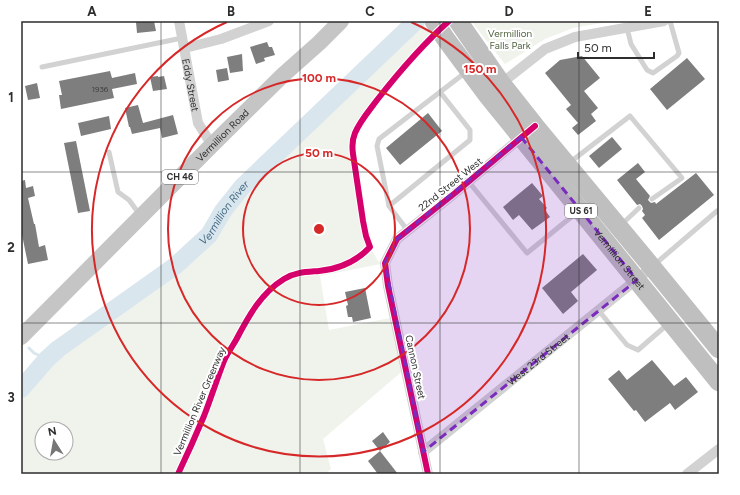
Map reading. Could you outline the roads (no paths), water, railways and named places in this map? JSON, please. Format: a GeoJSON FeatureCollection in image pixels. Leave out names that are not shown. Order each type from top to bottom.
{"type":"FeatureCollection","features":[{"type":"Feature","properties":{"kind":"highway","name":"Vermillion Street"},"geometry":{"type":"LineString","coordinates":[[434,21],[468,70],[495,90]]}},
{"type":"Feature","properties":{"kind":"highway","name":"Vermillion Street"},"geometry":{"type":"LineString","coordinates":[[459,23],[495,90],[528,131],[581,211],[719,382]]}},
{"type":"Feature","properties":{"kind":"highway","name":"Vermillion Street"},"geometry":{"type":"LineString","coordinates":[[528,131],[567,165],[719,349]]}},
{"type":"Feature","properties":{"kind":"main road","name":"Vermillion Road"},"geometry":{"type":"LineString","coordinates":[[23,331],[283,75],[320,43],[341,21]]}},
{"type":"Feature","properties":{"kind":"street","name":"Eddy Street"},"geometry":{"type":"LineString","coordinates":[[179,21],[198,123],[212,145]]}},
{"type":"Feature","properties":{"kind":"street"},"geometry":{"type":"LineString","coordinates":[[184,43],[221,39],[269,21]]}},
{"type":"Feature","properties":{"kind":"street"},"geometry":{"type":"LineString","coordinates":[[495,90],[545,49],[575,37],[664,21]]}},
{"type":"Feature","properties":{"kind":"street","name":"22nd Street West"},"geometry":{"type":"LineString","coordinates":[[385,263],[397,239],[528,131]]}},
{"type":"Feature","properties":{"kind":"street","name":"Cannon Street"},"geometry":{"type":"LineString","coordinates":[[385,263],[388,286],[428,474]]}},
{"type":"Feature","properties":{"kind":"street","name":"West 23rd Street"},"geometry":{"type":"LineString","coordinates":[[423,452],[652,267]]}},
{"type":"Feature","properties":{"kind":"street"},"geometry":{"type":"LineString","coordinates":[[687,474],[719,449]]}},
{"type":"Feature","properties":{"kind":"lane"},"geometry":{"type":"LineString","coordinates":[[627,28],[631,44],[647,70],[653,73],[679,53],[670,21]]}},
{"type":"Feature","properties":{"kind":"lane"},"geometry":{"type":"LineString","coordinates":[[42,67],[184,43]]}},
{"type":"Feature","properties":{"kind":"lane"},"geometry":{"type":"LineString","coordinates":[[408,231],[389,206],[377,146],[379,139],[468,70]]}},
{"type":"Feature","properties":{"kind":"lane"},"geometry":{"type":"LineString","coordinates":[[389,206],[470,140],[470,130],[440,92]]}},
{"type":"Feature","properties":{"kind":"lane"},"geometry":{"type":"LineString","coordinates":[[567,165],[630,116],[682,178],[652,199]]}},
{"type":"Feature","properties":{"kind":"lane"},"geometry":{"type":"LineString","coordinates":[[109,152],[118,192],[129,200],[141,216]]}},
{"type":"Feature","properties":{"kind":"lane"},"geometry":{"type":"LineString","coordinates":[[468,182],[527,253],[581,211]]}},
{"type":"Feature","properties":{"kind":"lane"},"geometry":{"type":"LineString","coordinates":[[619,227],[639,208]]}},
{"type":"Feature","properties":{"kind":"lane"},"geometry":{"type":"LineString","coordinates":[[652,267],[717,211]]}},
{"type":"Feature","properties":{"kind":"lane"},"geometry":{"type":"LineString","coordinates":[[598,311],[627,345],[638,350],[671,322]]}},
{"type":"Feature","properties":{"kind":"waterway","name":"Vermillion River"},"geometry":{"type":"LineString","coordinates":[[21,389],[47,359],[58,349],[175,266],[209,235],[223,211],[242,187],[416,21]]}},
{"type":"Feature","properties":{"kind":"waterway"},"geometry":{"type":"LineString","coordinates":[[29,348],[34,353],[47,359]]}},
{"type":"Feature","properties":{"kind":"park label","name":"Vermillion Falls Park"},"geometry":{"type":"Point","coordinates":[510,38]}}]}
